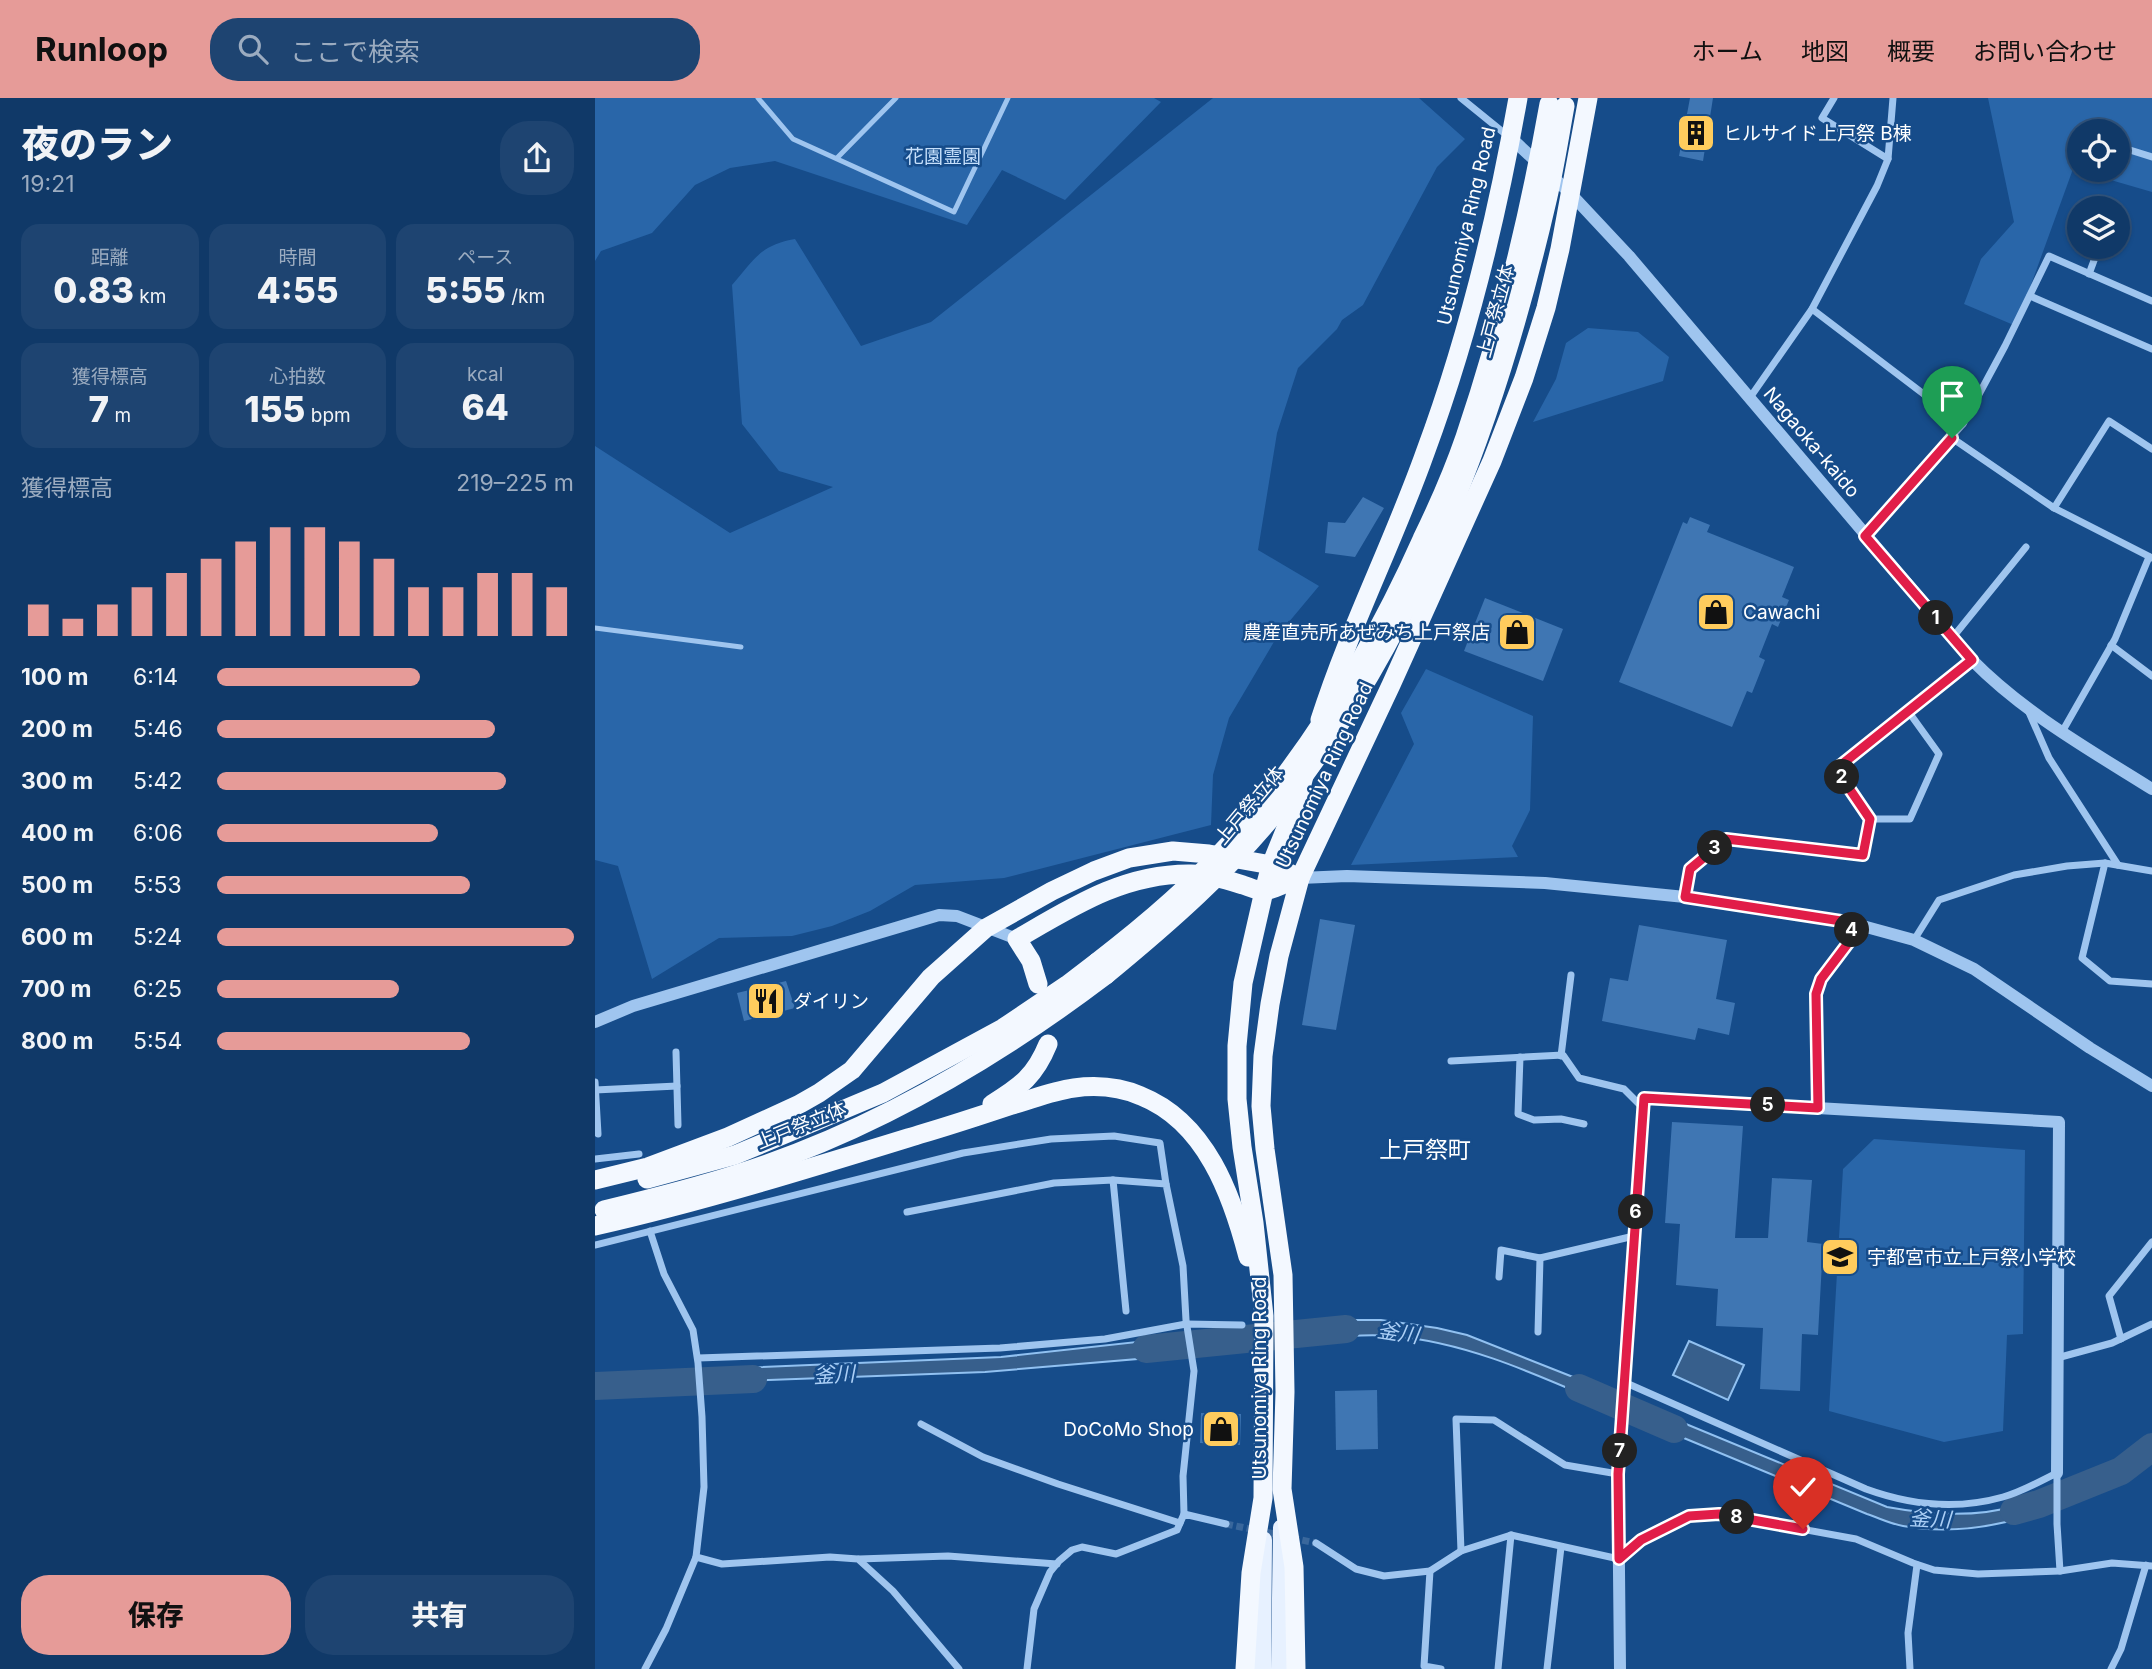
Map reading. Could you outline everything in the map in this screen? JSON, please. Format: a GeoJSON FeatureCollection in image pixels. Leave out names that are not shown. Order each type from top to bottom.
{"type":"FeatureCollection","features":[{"type":"Feature","properties":{"kind":"highway","name":"Utsunomiya Ring Road"},"geometry":{"type":"LineString","coordinates":[[1263,1498],[1264,1316],[1237,1099],[1237,1046],[1243,983],[1271,865],[1299,796],[1333,681],[1391,543],[1445,397],[1461,343],[1511,138],[1518,98]]}},
{"type":"Feature","properties":{"kind":"highway","name":"Utsunomiya Ring Road"},"geometry":{"type":"LineString","coordinates":[[1282,1489],[1285,1392],[1283,1275],[1261,1105],[1263,1056],[1279,956],[1300,878],[1492,461],[1524,378],[1546,309],[1560,249],[1588,98]]}},
{"type":"Feature","properties":{"kind":"highway","name":"上戸祭立体"},"geometry":{"type":"LineString","coordinates":[[595,1192],[737,1163],[863,1124],[935,1087],[1065,1007],[1101,968],[1182,911],[1279,808],[1323,750],[1362,688],[1392,635],[1448,522],[1504,366],[1547,202],[1557,101]]}},
{"type":"Feature","properties":{"kind":"highway"},"geometry":{"type":"LineString","coordinates":[[595,1226],[658,1212],[737,1163],[798,1105],[852,1070],[931,977],[986,928],[1052,891],[1129,858],[1173,851],[1209,854],[1271,865],[1300,878]]}},
{"type":"Feature","properties":{"kind":"highway"},"geometry":{"type":"LineString","coordinates":[[1038,984],[1031,961],[1017,939],[1088,898],[1121,884],[1148,877],[1195,874],[1264,891],[1300,878]]}},
{"type":"Feature","properties":{"kind":"highway"},"geometry":{"type":"LineString","coordinates":[[923,1133],[990,1105],[1016,1089],[1031,1077],[1048,1044]]}},
{"type":"Feature","properties":{"kind":"highway"},"geometry":{"type":"LineString","coordinates":[[595,1180],[648,1167],[737,1163],[923,1133],[1055,1092],[1076,1088],[1119,1089],[1140,1095],[1174,1114],[1203,1147],[1229,1197],[1264,1316]]}},
{"type":"Feature","properties":{"kind":"highway","name":"上戸祭立体"},"geometry":{"type":"LineString","coordinates":[[595,1213],[655,1198],[737,1163]]}},
{"type":"Feature","properties":{"kind":"highway"},"geometry":{"type":"LineString","coordinates":[[1282,1489],[1294,1567],[1296,1669]]}},
{"type":"Feature","properties":{"kind":"highway"},"geometry":{"type":"LineString","coordinates":[[1245,1669],[1251,1573],[1263,1498]]}},
{"type":"Feature","properties":{"kind":"main road","name":"Utsunomiya Ring Road"},"geometry":{"type":"LineString","coordinates":[[1280,1669],[1282,1489]]}},
{"type":"Feature","properties":{"kind":"main road","name":"Utsunomiya Ring Road"},"geometry":{"type":"LineString","coordinates":[[1262,1669],[1263,1498]]}},
{"type":"Feature","properties":{"kind":"street","name":"Nagaoka-kaido"},"geometry":{"type":"LineString","coordinates":[[1461,98],[1511,138],[1570,193],[1638,267],[1972,660],[2028,709],[2152,789]]}},
{"type":"Feature","properties":{"kind":"street"},"geometry":{"type":"LineString","coordinates":[[1834,98],[1822,118],[1888,159]]}},
{"type":"Feature","properties":{"kind":"street"},"geometry":{"type":"LineString","coordinates":[[1749,398],[1812,309],[1877,186],[1888,159],[1893,98]]}},
{"type":"Feature","properties":{"kind":"street"},"geometry":{"type":"LineString","coordinates":[[2130,150],[2152,157]]}},
{"type":"Feature","properties":{"kind":"street"},"geometry":{"type":"LineString","coordinates":[[1865,536],[1963,424],[2049,256],[2152,300]]}},
{"type":"Feature","properties":{"kind":"street"},"geometry":{"type":"LineString","coordinates":[[2089,274],[2095,259]]}},
{"type":"Feature","properties":{"kind":"street"},"geometry":{"type":"LineString","coordinates":[[2030,296],[2152,349]]}},
{"type":"Feature","properties":{"kind":"street"},"geometry":{"type":"LineString","coordinates":[[1812,309],[1963,424]]}},
{"type":"Feature","properties":{"kind":"street"},"geometry":{"type":"LineString","coordinates":[[2054,508],[2109,421],[2152,449]]}},
{"type":"Feature","properties":{"kind":"street"},"geometry":{"type":"LineString","coordinates":[[1952,438],[2054,508],[2151,558],[2111,645],[2062,732]]}},
{"type":"Feature","properties":{"kind":"street"},"geometry":{"type":"LineString","coordinates":[[1952,638],[2025,547]]}},
{"type":"Feature","properties":{"kind":"street"},"geometry":{"type":"LineString","coordinates":[[2111,645],[2152,676]]}},
{"type":"Feature","properties":{"kind":"street"},"geometry":{"type":"LineString","coordinates":[[1685,897],[1690,869],[1726,839],[1863,855],[1870,819],[1836,769],[1972,660]]}},
{"type":"Feature","properties":{"kind":"street"},"geometry":{"type":"LineString","coordinates":[[2028,709],[2049,758],[2118,865]]}},
{"type":"Feature","properties":{"kind":"street"},"geometry":{"type":"LineString","coordinates":[[1870,819],[1910,819],[1939,754],[1908,711]]}},
{"type":"Feature","properties":{"kind":"street"},"geometry":{"type":"LineString","coordinates":[[2105,863],[2082,958],[2110,981],[2152,984]]}},
{"type":"Feature","properties":{"kind":"street"},"geometry":{"type":"LineString","coordinates":[[1914,940],[1938,900],[2014,875],[2105,863],[2152,871]]}},
{"type":"Feature","properties":{"kind":"street"},"geometry":{"type":"LineString","coordinates":[[1300,878],[1346,876],[1545,883],[1685,897],[1854,923],[1914,940],[1974,969],[2090,1048],[2152,1086]]}},
{"type":"Feature","properties":{"kind":"street"},"geometry":{"type":"LineString","coordinates":[[595,1022],[633,1006],[939,915],[957,916],[1017,939]]}},
{"type":"Feature","properties":{"kind":"street"},"geometry":{"type":"LineString","coordinates":[[1818,1108],[1816,994],[1821,979],[1849,942],[1854,923]]}},
{"type":"Feature","properties":{"kind":"street"},"geometry":{"type":"LineString","coordinates":[[1561,1056],[1571,975]]}},
{"type":"Feature","properties":{"kind":"street"},"geometry":{"type":"LineString","coordinates":[[676,1052],[678,1125]]}},
{"type":"Feature","properties":{"kind":"street"},"geometry":{"type":"LineString","coordinates":[[1451,1061],[1563,1055],[1579,1078],[1624,1089],[1643,1109]]}},
{"type":"Feature","properties":{"kind":"street"},"geometry":{"type":"LineString","coordinates":[[1520,1057],[1518,1114],[1534,1120],[1561,1119],[1584,1124]]}},
{"type":"Feature","properties":{"kind":"street"},"geometry":{"type":"LineString","coordinates":[[595,1082],[598,1134]]}},
{"type":"Feature","properties":{"kind":"street"},"geometry":{"type":"LineString","coordinates":[[596,1090],[677,1086]]}},
{"type":"Feature","properties":{"kind":"street"},"geometry":{"type":"LineString","coordinates":[[1620,1669],[1618,1474],[1644,1098],[2059,1122],[2057,1524],[2060,1571]]}},
{"type":"Feature","properties":{"kind":"street"},"geometry":{"type":"LineString","coordinates":[[595,1245],[963,1153],[1051,1139],[1114,1136],[1160,1143],[1183,1266],[1186,1324],[1194,1371],[1183,1476],[1184,1514],[1177,1530],[1116,1554],[1082,1547],[1072,1550],[1057,1564],[1050,1572],[1034,1609],[1027,1669]]}},
{"type":"Feature","properties":{"kind":"street"},"geometry":{"type":"LineString","coordinates":[[595,1159],[639,1154]]}},
{"type":"Feature","properties":{"kind":"street"},"geometry":{"type":"LineString","coordinates":[[907,1212],[1054,1183],[1113,1180],[1166,1184]]}},
{"type":"Feature","properties":{"kind":"street"},"geometry":{"type":"LineString","coordinates":[[1113,1180],[1126,1311]]}},
{"type":"Feature","properties":{"kind":"street"},"geometry":{"type":"LineString","coordinates":[[645,1669],[666,1629],[696,1557],[704,1487],[702,1417],[693,1330],[664,1274],[650,1231]]}},
{"type":"Feature","properties":{"kind":"street"},"geometry":{"type":"LineString","coordinates":[[1499,1277],[1500,1250],[1540,1258],[1634,1236]]}},
{"type":"Feature","properties":{"kind":"street"},"geometry":{"type":"LineString","coordinates":[[2121,1339],[2109,1296],[2152,1242]]}},
{"type":"Feature","properties":{"kind":"street"},"geometry":{"type":"LineString","coordinates":[[1538,1332],[1540,1258]]}},
{"type":"Feature","properties":{"kind":"street"},"geometry":{"type":"LineString","coordinates":[[698,1360],[1000,1348],[1105,1339],[1186,1324],[1242,1325]]}},
{"type":"Feature","properties":{"kind":"street"},"geometry":{"type":"LineString","coordinates":[[2057,1358],[2112,1343],[2152,1324]]}},
{"type":"Feature","properties":{"kind":"street"},"geometry":{"type":"LineString","coordinates":[[1624,1382],[1892,1499],[1965,1505],[2005,1497],[2057,1473]]}},
{"type":"Feature","properties":{"kind":"street"},"geometry":{"type":"LineString","coordinates":[[1461,1551],[1456,1419],[1494,1420],[1565,1465],[1618,1474]]}},
{"type":"Feature","properties":{"kind":"street"},"geometry":{"type":"LineString","coordinates":[[921,1424],[983,1457],[1180,1523]]}},
{"type":"Feature","properties":{"kind":"street"},"geometry":{"type":"LineString","coordinates":[[1184,1514],[1226,1524]]}},
{"type":"Feature","properties":{"kind":"street"},"geometry":{"type":"LineString","coordinates":[[1619,1559],[1641,1540],[1689,1516],[1719,1514],[1856,1539],[1934,1570],[1978,1574],[2060,1571],[2112,1563],[2149,1566],[2121,1649],[2111,1669]]}},
{"type":"Feature","properties":{"kind":"street"},"geometry":{"type":"LineString","coordinates":[[1315,1543],[1356,1569],[1384,1576],[1430,1571],[1461,1551],[1511,1535],[1619,1559]]}},
{"type":"Feature","properties":{"kind":"street"},"geometry":{"type":"LineString","coordinates":[[1498,1669],[1511,1535]]}},
{"type":"Feature","properties":{"kind":"street"},"geometry":{"type":"LineString","coordinates":[[1547,1669],[1561,1547]]}},
{"type":"Feature","properties":{"kind":"street"},"geometry":{"type":"LineString","coordinates":[[696,1557],[722,1564],[830,1557],[858,1559],[948,1556],[1057,1564]]}},
{"type":"Feature","properties":{"kind":"street"},"geometry":{"type":"LineString","coordinates":[[858,1559],[893,1591],[959,1669]]}},
{"type":"Feature","properties":{"kind":"street"},"geometry":{"type":"LineString","coordinates":[[1910,1669],[1908,1633],[1917,1565]]}},
{"type":"Feature","properties":{"kind":"street"},"geometry":{"type":"LineString","coordinates":[[1430,1571],[1424,1666],[1441,1669]]}},
{"type":"Feature","properties":{"kind":"lane"},"geometry":{"type":"LineString","coordinates":[[758,98],[793,139],[954,212],[1008,98]]}},
{"type":"Feature","properties":{"kind":"lane"},"geometry":{"type":"LineString","coordinates":[[837,158],[897,98]]}},
{"type":"Feature","properties":{"kind":"lane"},"geometry":{"type":"LineString","coordinates":[[595,628],[741,647]]}},
{"type":"Feature","properties":{"kind":"green space","name":"花園霊園"},"geometry":{"type":"Polygon","coordinates":[[[595,98],[1154,98],[1161,102],[1065,200],[1002,170],[967,225],[775,161],[730,168],[695,185],[652,233],[601,251],[595,261],[595,98]]]}},
{"type":"Feature","properties":{"kind":"green space"},"geometry":{"type":"Polygon","coordinates":[[[1213,98],[1419,98],[1465,139],[1437,167],[1363,305],[1342,320],[1337,329],[1298,368],[1277,433],[1258,550],[1319,586],[1278,635],[1229,718],[1213,775],[1211,825],[1004,878],[915,885],[870,911],[832,926],[792,936],[719,938],[652,979],[618,866],[595,860],[595,446],[730,533],[833,487],[779,471],[742,424],[732,285],[752,261],[773,245],[795,239],[861,346],[931,322],[1213,98]]]}},
{"type":"Feature","properties":{"kind":"green space"},"geometry":{"type":"Polygon","coordinates":[[[1988,98],[2152,98],[2152,192],[2118,182],[2130,182],[2130,119],[2067,119],[2068,182],[2016,326],[1964,304],[1981,259],[2014,222],[1988,98]]]}},
{"type":"Feature","properties":{"kind":"green space"},"geometry":{"type":"Polygon","coordinates":[[[1588,328],[1638,332],[1669,357],[1663,381],[1533,422],[1556,379],[1566,343],[1588,328]]]}},
{"type":"Feature","properties":{"kind":"green space"},"geometry":{"type":"Polygon","coordinates":[[[1426,669],[1533,716],[1530,810],[1512,846],[1518,857],[1351,865],[1414,744],[1401,713],[1426,669]]]}},
{"type":"Feature","properties":{"kind":"green space"},"geometry":{"type":"Polygon","coordinates":[[[1874,1139],[2025,1150],[2023,1334],[2007,1335],[2003,1431],[1944,1442],[1829,1411],[1843,1169],[1874,1139]]]}},
{"type":"Feature","properties":{"kind":"water"},"geometry":{"type":"Polygon","coordinates":[[[1349,1320],[1381,1320],[1467,1335],[1616,1394],[1614,1408],[1506,1363],[1449,1346],[1381,1335],[1307,1340],[1307,1325],[1349,1320]]]}},
{"type":"Feature","properties":{"kind":"water"},"geometry":{"type":"Polygon","coordinates":[[[1244,1331],[1245,1350],[1199,1353],[1197,1336],[1244,1331]]]}},
{"type":"Feature","properties":{"kind":"water"},"geometry":{"type":"Polygon","coordinates":[[[1182,1337],[1185,1355],[985,1372],[715,1382],[714,1369],[1001,1357],[1182,1337]]]}},
{"type":"Feature","properties":{"kind":"water"},"geometry":{"type":"Polygon","coordinates":[[[1689,1341],[1744,1365],[1728,1400],[1673,1375],[1689,1341]]]}},
{"type":"Feature","properties":{"kind":"water"},"geometry":{"type":"Polygon","coordinates":[[[693,1371],[694,1386],[595,1390],[595,1376],[693,1371]]]}},
{"type":"Feature","properties":{"kind":"water"},"geometry":{"type":"Polygon","coordinates":[[[1640,1405],[1887,1507],[1919,1512],[1968,1514],[2020,1505],[2051,1490],[2050,1509],[1978,1527],[1940,1530],[1899,1525],[1638,1419],[1640,1405]]]}},
{"type":"Feature","properties":{"kind":"water"},"geometry":{"type":"Polygon","coordinates":[[[2152,1436],[2152,1453],[2149,1456],[2117,1477],[2075,1497],[2074,1480],[2116,1462],[2152,1436]]]}},
{"type":"Feature","properties":{"kind":"building","name":"ヒルサイド上戸祭 B棟"},"geometry":{"type":"Polygon","coordinates":[[[1690,98],[1713,98],[1703,161],[1679,156],[1690,98]]]}},
{"type":"Feature","properties":{"kind":"building"},"geometry":{"type":"Polygon","coordinates":[[[1363,497],[1384,508],[1355,557],[1325,553],[1328,522],[1345,523],[1363,497]]]}},
{"type":"Feature","properties":{"kind":"building","name":"Cawachi"},"geometry":{"type":"Polygon","coordinates":[[[1690,517],[1710,525],[1707,532],[1794,567],[1782,597],[1789,600],[1778,627],[1772,624],[1759,657],[1765,660],[1752,693],[1747,691],[1732,727],[1619,682],[1683,522],[1687,524],[1690,517]]]}},
{"type":"Feature","properties":{"kind":"building","name":"農産直売所あぜみち上戸祭店"},"geometry":{"type":"Polygon","coordinates":[[[1485,598],[1563,629],[1543,681],[1464,651],[1485,598]]]}},
{"type":"Feature","properties":{"kind":"building"},"geometry":{"type":"Polygon","coordinates":[[[1320,919],[1355,925],[1336,1030],[1302,1025],[1320,919]]]}},
{"type":"Feature","properties":{"kind":"building"},"geometry":{"type":"Polygon","coordinates":[[[1639,925],[1727,940],[1716,999],[1735,1003],[1729,1035],[1698,1028],[1695,1040],[1602,1021],[1610,978],[1628,981],[1639,925]]]}},
{"type":"Feature","properties":{"kind":"building","name":"ダイリン"},"geometry":{"type":"Polygon","coordinates":[[[786,981],[795,1008],[744,1021],[737,993],[786,981]]]}},
{"type":"Feature","properties":{"kind":"building"},"geometry":{"type":"Polygon","coordinates":[[[1672,1122],[1743,1126],[1735,1238],[1768,1238],[1772,1178],[1812,1180],[1807,1242],[1823,1244],[1818,1335],[1802,1334],[1800,1391],[1760,1389],[1763,1328],[1716,1326],[1718,1289],[1676,1285],[1680,1224],[1665,1223],[1672,1122]]]}},
{"type":"Feature","properties":{"kind":"building"},"geometry":{"type":"Polygon","coordinates":[[[1377,1390],[1378,1449],[1336,1450],[1335,1391],[1377,1390]]]}},
{"type":"Feature","properties":{"kind":"building","name":"DoCoMo Shop"},"geometry":{"type":"Polygon","coordinates":[[[1201,1413],[1241,1414],[1240,1445],[1200,1443],[1201,1413]]]}},
{"type":"Feature","properties":{"kind":"waterway","name":"釜川"},"geometry":{"type":"LineString","coordinates":[[1146,1349],[1346,1329]]}},
{"type":"Feature","properties":{"kind":"waterway","name":"釜川"},"geometry":{"type":"LineString","coordinates":[[595,1386],[753,1379]]}},
{"type":"Feature","properties":{"kind":"waterway","name":"釜川"},"geometry":{"type":"LineString","coordinates":[[1579,1388],[1674,1429]]}},
{"type":"Feature","properties":{"kind":"waterway","name":"釜川"},"geometry":{"type":"LineString","coordinates":[[2014,1511],[2039,1504],[2121,1471],[2152,1447]]}},
{"type":"Feature","properties":{"kind":"tunnel"},"geometry":{"type":"LineString","coordinates":[[1226,1524],[1280,1535]]}},
{"type":"Feature","properties":{"kind":"tunnel"},"geometry":{"type":"LineString","coordinates":[[1292,1538],[1316,1543]]}},
{"type":"Feature","properties":{"kind":"place","name":"ヒルサイド上戸祭 B棟"},"geometry":{"type":"Point","coordinates":[1696,133]}},
{"type":"Feature","properties":{"kind":"place","name":"Cawachi"},"geometry":{"type":"Point","coordinates":[1716,612]}},
{"type":"Feature","properties":{"kind":"place","name":"農産直売所あぜみち上戸祭店"},"geometry":{"type":"Point","coordinates":[1517,632]}},
{"type":"Feature","properties":{"kind":"place","name":"ダイリン"},"geometry":{"type":"Point","coordinates":[766,1001]}},
{"type":"Feature","properties":{"kind":"place","name":"宇都宮市立上戸祭小学校"},"geometry":{"type":"Point","coordinates":[1840,1257]}},
{"type":"Feature","properties":{"kind":"place","name":"DoCoMo Shop"},"geometry":{"type":"Point","coordinates":[1221,1429]}},
{"type":"Feature","properties":{"kind":"district","name":"上戸祭町"},"geometry":{"type":"Point","coordinates":[1425,1150]}},
{"type":"Feature","properties":{"kind":"route"},"geometry":{"type":"LineString","coordinates":[[1803,1529],[1719,1514],[1689,1516],[1641,1540],[1619,1559],[1618,1474],[1644,1098],[1818,1108],[1816,994],[1821,979],[1849,942],[1854,923],[1685,897],[1690,869],[1726,839],[1863,855],[1870,819],[1836,769],[1972,660],[1865,536],[1952,438]]}}]}
